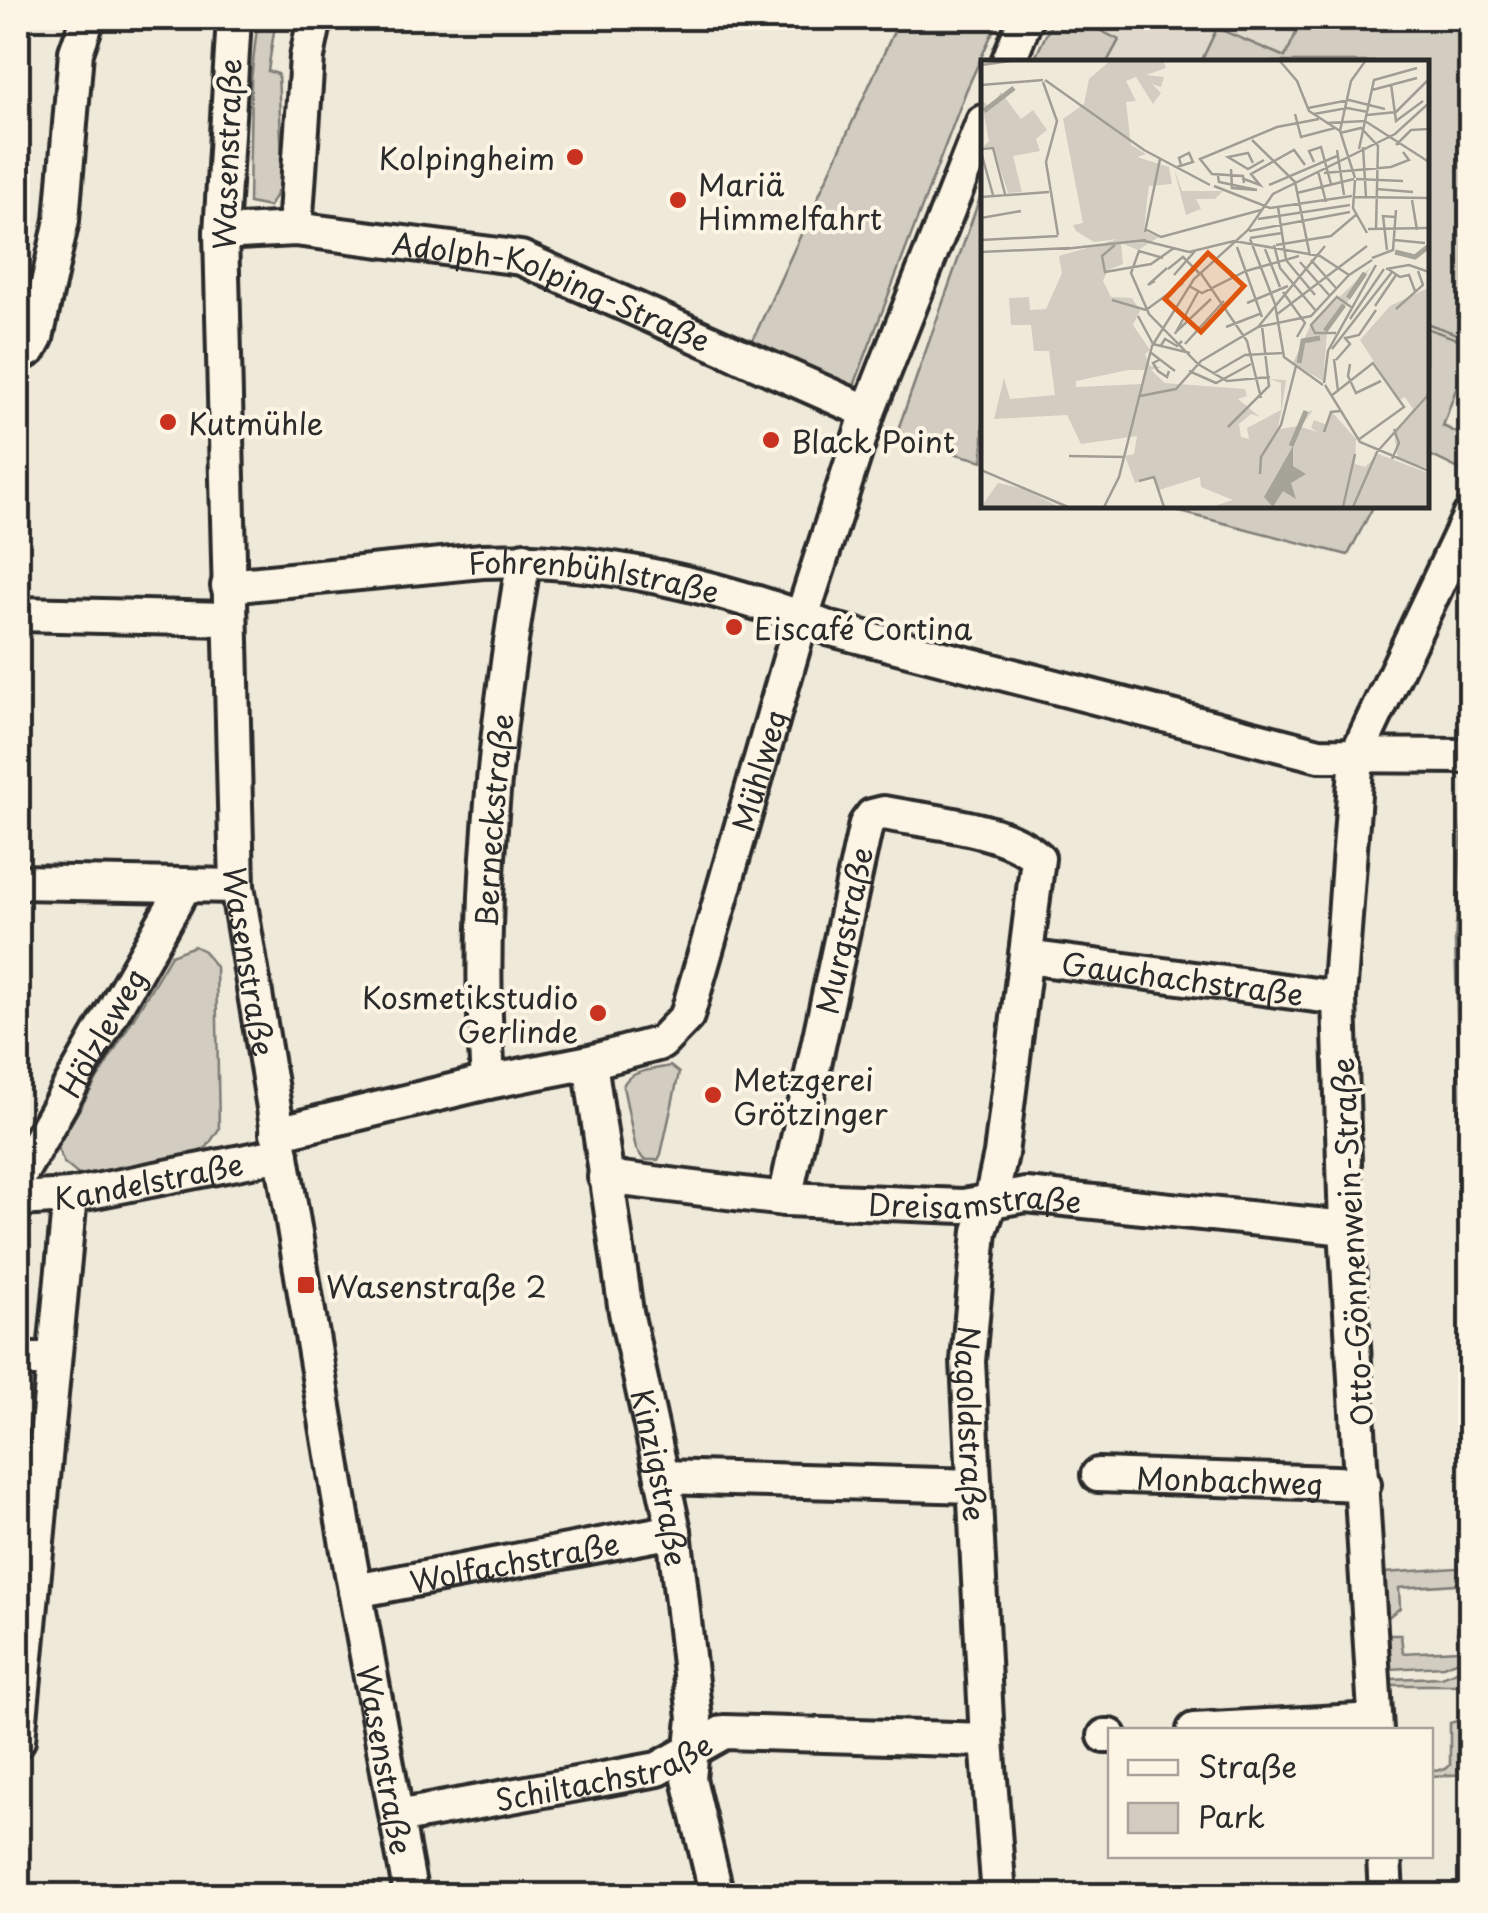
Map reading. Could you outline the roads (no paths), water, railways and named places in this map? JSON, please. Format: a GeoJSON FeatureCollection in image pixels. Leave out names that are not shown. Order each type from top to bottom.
{"type":"FeatureCollection","features":[{"type":"Feature","properties":{"kind":"street"},"geometry":{"type":"LineString","coordinates":[[18,356],[36,338],[62,220],[76,52],[88,18]]}},
{"type":"Feature","properties":{"kind":"street","name":"Wasenstraße"},"geometry":{"type":"LineString","coordinates":[[234,18],[221,233],[237,886],[354,1591],[411,1896]]}},
{"type":"Feature","properties":{"kind":"street"},"geometry":{"type":"LineString","coordinates":[[294,229],[308,57],[315,18]]}},
{"type":"Feature","properties":{"kind":"street"},"geometry":{"type":"LineString","coordinates":[[1009,60],[1026,18]]}},
{"type":"Feature","properties":{"kind":"street","name":"Mühlweg"},"geometry":{"type":"LineString","coordinates":[[279,1144],[488,1082],[661,1043],[686,1016],[802,618],[868,412],[981,127]]}},
{"type":"Feature","properties":{"kind":"street","name":"Adolph-Kolping-Straße"},"geometry":{"type":"LineString","coordinates":[[221,233],[294,229],[522,258],[868,412]]}},
{"type":"Feature","properties":{"kind":"street"},"geometry":{"type":"LineString","coordinates":[[1357,754],[1470,514]]}},
{"type":"Feature","properties":{"kind":"street","name":"Fohrenbühlstraße"},"geometry":{"type":"LineString","coordinates":[[18,614],[228,602],[524,560],[606,567],[772,605],[831,629],[1319,754],[1470,756]]}},
{"type":"Feature","properties":{"kind":"street","name":"Berneckstraße"},"geometry":{"type":"LineString","coordinates":[[488,1082],[485,909],[496,754],[524,560]]}},
{"type":"Feature","properties":{"kind":"street","name":"Otto-Gönnenwein-Straße"},"geometry":{"type":"LineString","coordinates":[[1357,754],[1339,998],[1346,1228],[1376,1725]]}},
{"type":"Feature","properties":{"kind":"street","name":"Murgstraße"},"geometry":{"type":"LineString","coordinates":[[785,1198],[862,841],[872,816],[884,813],[990,834],[1029,850],[1038,858],[1026,957]]}},
{"type":"Feature","properties":{"kind":"street"},"geometry":{"type":"LineString","coordinates":[[18,882],[237,886]]}},
{"type":"Feature","properties":{"kind":"street","name":"Hölzleweg"},"geometry":{"type":"LineString","coordinates":[[18,1178],[185,885]]}},
{"type":"Feature","properties":{"kind":"street","name":"Gauchachstraße"},"geometry":{"type":"LineString","coordinates":[[1026,957],[1339,998]]}},
{"type":"Feature","properties":{"kind":"street","name":"Nagoldstraße"},"geometry":{"type":"LineString","coordinates":[[1000,1896],[987,1740],[968,1361],[980,1231],[1001,1154],[1026,957]]}},
{"type":"Feature","properties":{"kind":"street","name":"Kinzigstraße"},"geometry":{"type":"LineString","coordinates":[[590,1062],[626,1312],[674,1531],[696,1718],[689,1779],[717,1896]]}},
{"type":"Feature","properties":{"kind":"street","name":"Kandelstraße"},"geometry":{"type":"LineString","coordinates":[[18,1199],[70,1196],[279,1144]]}},
{"type":"Feature","properties":{"kind":"street","name":"Dreisamstraße"},"geometry":{"type":"LineString","coordinates":[[606,1177],[785,1198],[963,1206],[1026,1195],[1346,1228]]}},
{"type":"Feature","properties":{"kind":"street"},"geometry":{"type":"LineString","coordinates":[[18,1740],[24,1605],[70,1196]]}},
{"type":"Feature","properties":{"kind":"street"},"geometry":{"type":"LineString","coordinates":[[18,1360],[54,1360]]}},
{"type":"Feature","properties":{"kind":"street","name":"Monbachweg"},"geometry":{"type":"LineString","coordinates":[[1098,1475],[1364,1484]]}},
{"type":"Feature","properties":{"kind":"street"},"geometry":{"type":"LineString","coordinates":[[662,1476],[975,1486]]}},
{"type":"Feature","properties":{"kind":"street","name":"Wolfachstraße"},"geometry":{"type":"LineString","coordinates":[[354,1591],[674,1531]]}},
{"type":"Feature","properties":{"kind":"street"},"geometry":{"type":"LineString","coordinates":[[1267,1728],[1376,1725]]}},
{"type":"Feature","properties":{"kind":"street","name":"Schiltachstraße"},"geometry":{"type":"LineString","coordinates":[[397,1817],[658,1769],[724,1732],[987,1740]]}},
{"type":"Feature","properties":{"kind":"street"},"geometry":{"type":"LineString","coordinates":[[1384,1858],[1386,1896]]}},
{"type":"Feature","properties":{"kind":"place","name":"Kolpingheim"},"geometry":{"type":"Point","coordinates":[575,157]}},
{"type":"Feature","properties":{"kind":"place","name":"Mariä Himmelfahrt"},"geometry":{"type":"Point","coordinates":[678,200]}},
{"type":"Feature","properties":{"kind":"place","name":"Kutmühle"},"geometry":{"type":"Point","coordinates":[168,422]}},
{"type":"Feature","properties":{"kind":"place","name":"Black Point"},"geometry":{"type":"Point","coordinates":[771,440]}},
{"type":"Feature","properties":{"kind":"place","name":"Eiscafé Cortina"},"geometry":{"type":"Point","coordinates":[734,627]}},
{"type":"Feature","properties":{"kind":"place","name":"Kosmetikstudio Gerlinde"},"geometry":{"type":"Point","coordinates":[598,1013]}},
{"type":"Feature","properties":{"kind":"place","name":"Metzgerei Grötzinger"},"geometry":{"type":"Point","coordinates":[713,1095]}},
{"type":"Feature","properties":{"kind":"place","name":"Wasenstraße 2"},"geometry":{"type":"Point","coordinates":[306,1285]}}]}
